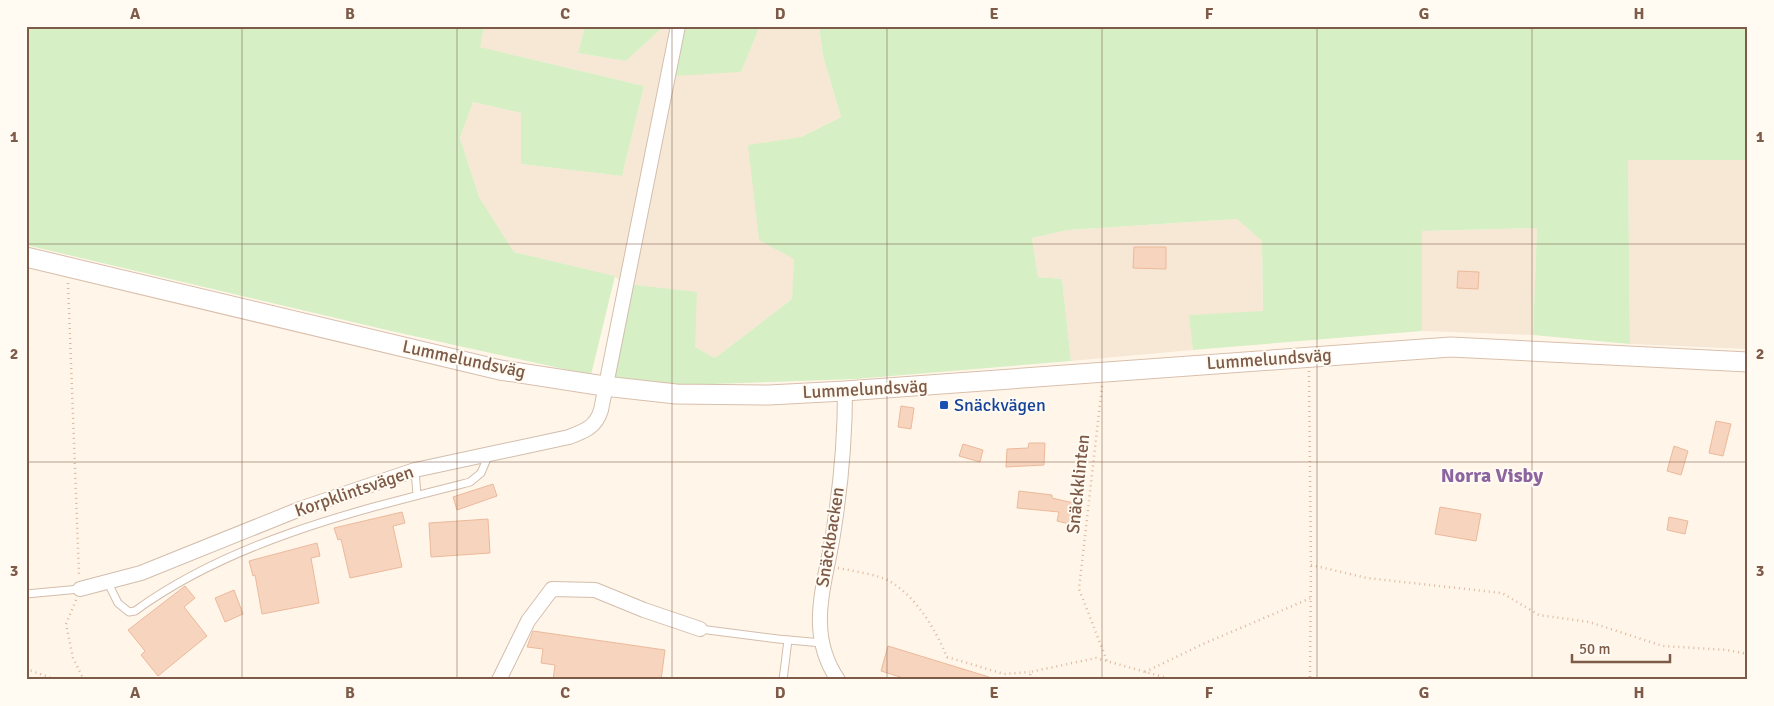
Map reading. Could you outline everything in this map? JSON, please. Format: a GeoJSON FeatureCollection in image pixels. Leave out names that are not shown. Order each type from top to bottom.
{"type":"FeatureCollection","features":[{"type":"Feature","properties":{"kind":"main road","name":"Lummelundsväg"},"geometry":{"type":"LineString","coordinates":[[26,257],[500,370],[604,386],[676,394],[769,394],[845,391],[1451,347],[1748,362]]}},
{"type":"Feature","properties":{"kind":"street","name":"Korpklintsvägen"},"geometry":{"type":"LineString","coordinates":[[80,589],[108,583],[175,561],[300,509],[415,470],[569,437],[590,430],[599,418],[678,26]]}},
{"type":"Feature","properties":{"kind":"street","name":"Snäckbacken"},"geometry":{"type":"LineString","coordinates":[[838,680],[822,643],[820,600],[834,529],[841,468],[845,391]]}},
{"type":"Feature","properties":{"kind":"street"},"geometry":{"type":"LineString","coordinates":[[499,680],[528,621],[552,589],[595,590],[644,610],[700,628]]}},
{"type":"Feature","properties":{"kind":"lane"},"geometry":{"type":"LineString","coordinates":[[108,583],[118,603],[129,612],[135,611],[165,588],[227,557],[348,515],[470,482],[481,473],[489,453]]}},
{"type":"Feature","properties":{"kind":"lane"},"geometry":{"type":"LineString","coordinates":[[415,470],[417,495]]}},
{"type":"Feature","properties":{"kind":"lane"},"geometry":{"type":"LineString","coordinates":[[26,594],[80,589]]}},
{"type":"Feature","properties":{"kind":"lane"},"geometry":{"type":"LineString","coordinates":[[700,628],[822,643]]}},
{"type":"Feature","properties":{"kind":"lane"},"geometry":{"type":"LineString","coordinates":[[782,680],[788,640]]}},
{"type":"Feature","properties":{"kind":"path"},"geometry":{"type":"LineString","coordinates":[[67,267],[80,589],[66,624],[73,658],[84,680]]}},
{"type":"Feature","properties":{"kind":"path"},"geometry":{"type":"LineString","coordinates":[[1309,366],[1310,680]]}},
{"type":"Feature","properties":{"kind":"path","name":"Snäckklinten"},"geometry":{"type":"LineString","coordinates":[[1096,383],[1102,382],[1079,589],[1107,661]]}},
{"type":"Feature","properties":{"kind":"path"},"geometry":{"type":"LineString","coordinates":[[827,565],[891,582],[917,606],[935,630],[946,657],[1004,674],[1030,672],[1096,658],[1174,680]]}},
{"type":"Feature","properties":{"kind":"path"},"geometry":{"type":"LineString","coordinates":[[1311,565],[1367,578],[1502,593],[1540,615],[1589,622],[1663,646],[1727,650],[1748,654]]}},
{"type":"Feature","properties":{"kind":"path"},"geometry":{"type":"LineString","coordinates":[[1145,672],[1203,644],[1311,598]]}},
{"type":"Feature","properties":{"kind":"path"},"geometry":{"type":"LineString","coordinates":[[26,669],[57,680]]}},
{"type":"Feature","properties":{"kind":"path"},"geometry":{"type":"LineString","coordinates":[[1030,672],[1031,680]]}},
{"type":"Feature","properties":{"kind":"shaded area"},"geometry":{"type":"Polygon","coordinates":[[[484,26],[585,26],[578,53],[626,61],[664,26],[684,26],[741,72],[760,26],[819,26],[823,56],[841,117],[801,137],[748,146],[795,259],[792,299],[715,358],[695,347],[614,276],[514,252],[479,197],[460,138],[473,102],[521,113],[521,164],[622,176],[644,86],[479,47],[484,26]]]}},
{"type":"Feature","properties":{"kind":"shaded area"},"geometry":{"type":"Polygon","coordinates":[[[1628,160],[1748,160],[1748,349],[1630,344],[1628,160]]]}},
{"type":"Feature","properties":{"kind":"shaded area"},"geometry":{"type":"Polygon","coordinates":[[[1237,219],[1262,241],[1263,312],[1190,315],[1193,350],[1071,361],[1062,279],[1038,277],[1032,238],[1068,230],[1237,219]]]}},
{"type":"Feature","properties":{"kind":"shaded area"},"geometry":{"type":"Polygon","coordinates":[[[1537,228],[1533,335],[1422,331],[1422,231],[1537,228]]]}},
{"type":"Feature","properties":{"kind":"green space"},"geometry":{"type":"Polygon","coordinates":[[[26,26],[484,26],[480,47],[644,86],[622,176],[521,164],[521,113],[473,102],[460,138],[479,197],[514,252],[615,276],[591,375],[391,331],[26,245],[26,26]]]}},
{"type":"Feature","properties":{"kind":"green space"},"geometry":{"type":"Polygon","coordinates":[[[585,26],[664,26],[626,61],[578,53],[585,26]]]}},
{"type":"Feature","properties":{"kind":"green space"},"geometry":{"type":"Polygon","coordinates":[[[684,26],[760,26],[741,72],[674,76],[684,26]]]}},
{"type":"Feature","properties":{"kind":"green space"},"geometry":{"type":"Polygon","coordinates":[[[819,26],[1748,26],[1748,160],[1628,160],[1630,344],[1533,335],[1537,228],[1422,231],[1422,331],[1193,350],[1189,315],[1263,311],[1262,241],[1237,219],[1068,230],[1032,238],[1038,277],[1062,279],[1071,361],[855,379],[684,385],[607,377],[626,284],[697,292],[695,347],[715,358],[792,299],[794,259],[759,240],[748,145],[801,137],[841,117],[823,56],[819,26]]]}},
{"type":"Feature","properties":{"kind":"building"},"geometry":{"type":"Polygon","coordinates":[[[1134,247],[1166,247],[1166,269],[1133,268],[1134,247]]]}},
{"type":"Feature","properties":{"kind":"building"},"geometry":{"type":"Polygon","coordinates":[[[1458,271],[1479,272],[1478,289],[1457,288],[1458,271]]]}},
{"type":"Feature","properties":{"kind":"building"},"geometry":{"type":"Polygon","coordinates":[[[901,406],[914,408],[911,429],[898,427],[901,406]]]}},
{"type":"Feature","properties":{"kind":"building"},"geometry":{"type":"Polygon","coordinates":[[[1716,421],[1731,424],[1723,456],[1709,453],[1716,421]]]}},
{"type":"Feature","properties":{"kind":"building"},"geometry":{"type":"Polygon","coordinates":[[[1029,443],[1045,443],[1044,465],[1006,467],[1007,449],[1028,448],[1029,443]]]}},
{"type":"Feature","properties":{"kind":"building"},"geometry":{"type":"Polygon","coordinates":[[[963,444],[983,450],[980,462],[959,456],[963,444]]]}},
{"type":"Feature","properties":{"kind":"building"},"geometry":{"type":"Polygon","coordinates":[[[1674,446],[1688,451],[1681,475],[1667,471],[1674,446]]]}},
{"type":"Feature","properties":{"kind":"building"},"geometry":{"type":"Polygon","coordinates":[[[493,484],[497,496],[457,510],[453,497],[493,484]]]}},
{"type":"Feature","properties":{"kind":"building"},"geometry":{"type":"Polygon","coordinates":[[[1019,491],[1052,495],[1052,498],[1078,504],[1074,525],[1057,521],[1059,512],[1017,508],[1019,491]]]}},
{"type":"Feature","properties":{"kind":"building"},"geometry":{"type":"Polygon","coordinates":[[[1440,507],[1481,514],[1476,541],[1435,534],[1440,507]]]}},
{"type":"Feature","properties":{"kind":"building"},"geometry":{"type":"Polygon","coordinates":[[[402,512],[405,523],[393,526],[402,567],[350,578],[341,539],[338,540],[334,528],[402,512]]]}},
{"type":"Feature","properties":{"kind":"building"},"geometry":{"type":"Polygon","coordinates":[[[1669,517],[1688,521],[1685,534],[1667,530],[1669,517]]]}},
{"type":"Feature","properties":{"kind":"building"},"geometry":{"type":"Polygon","coordinates":[[[488,519],[490,553],[431,557],[429,523],[488,519]]]}},
{"type":"Feature","properties":{"kind":"building"},"geometry":{"type":"Polygon","coordinates":[[[317,543],[320,556],[311,558],[319,603],[262,614],[255,575],[253,576],[249,561],[317,543]]]}},
{"type":"Feature","properties":{"kind":"building"},"geometry":{"type":"Polygon","coordinates":[[[185,586],[195,598],[184,607],[207,636],[158,676],[141,655],[145,651],[128,630],[185,586]]]}},
{"type":"Feature","properties":{"kind":"building"},"geometry":{"type":"Polygon","coordinates":[[[234,590],[243,614],[225,622],[215,598],[234,590]]]}},
{"type":"Feature","properties":{"kind":"building"},"geometry":{"type":"Polygon","coordinates":[[[533,631],[665,650],[661,680],[553,680],[555,665],[541,663],[543,649],[527,647],[533,631]]]}},
{"type":"Feature","properties":{"kind":"building"},"geometry":{"type":"Polygon","coordinates":[[[888,646],[989,677],[989,680],[910,680],[881,671],[888,646]]]}},
{"type":"Feature","properties":{"kind":"place","name":"Snäckvägen"},"geometry":{"type":"Point","coordinates":[944,405]}},
{"type":"Feature","properties":{"kind":"district","name":"Norra Visby"},"geometry":{"type":"Point","coordinates":[1492,475]}}]}
